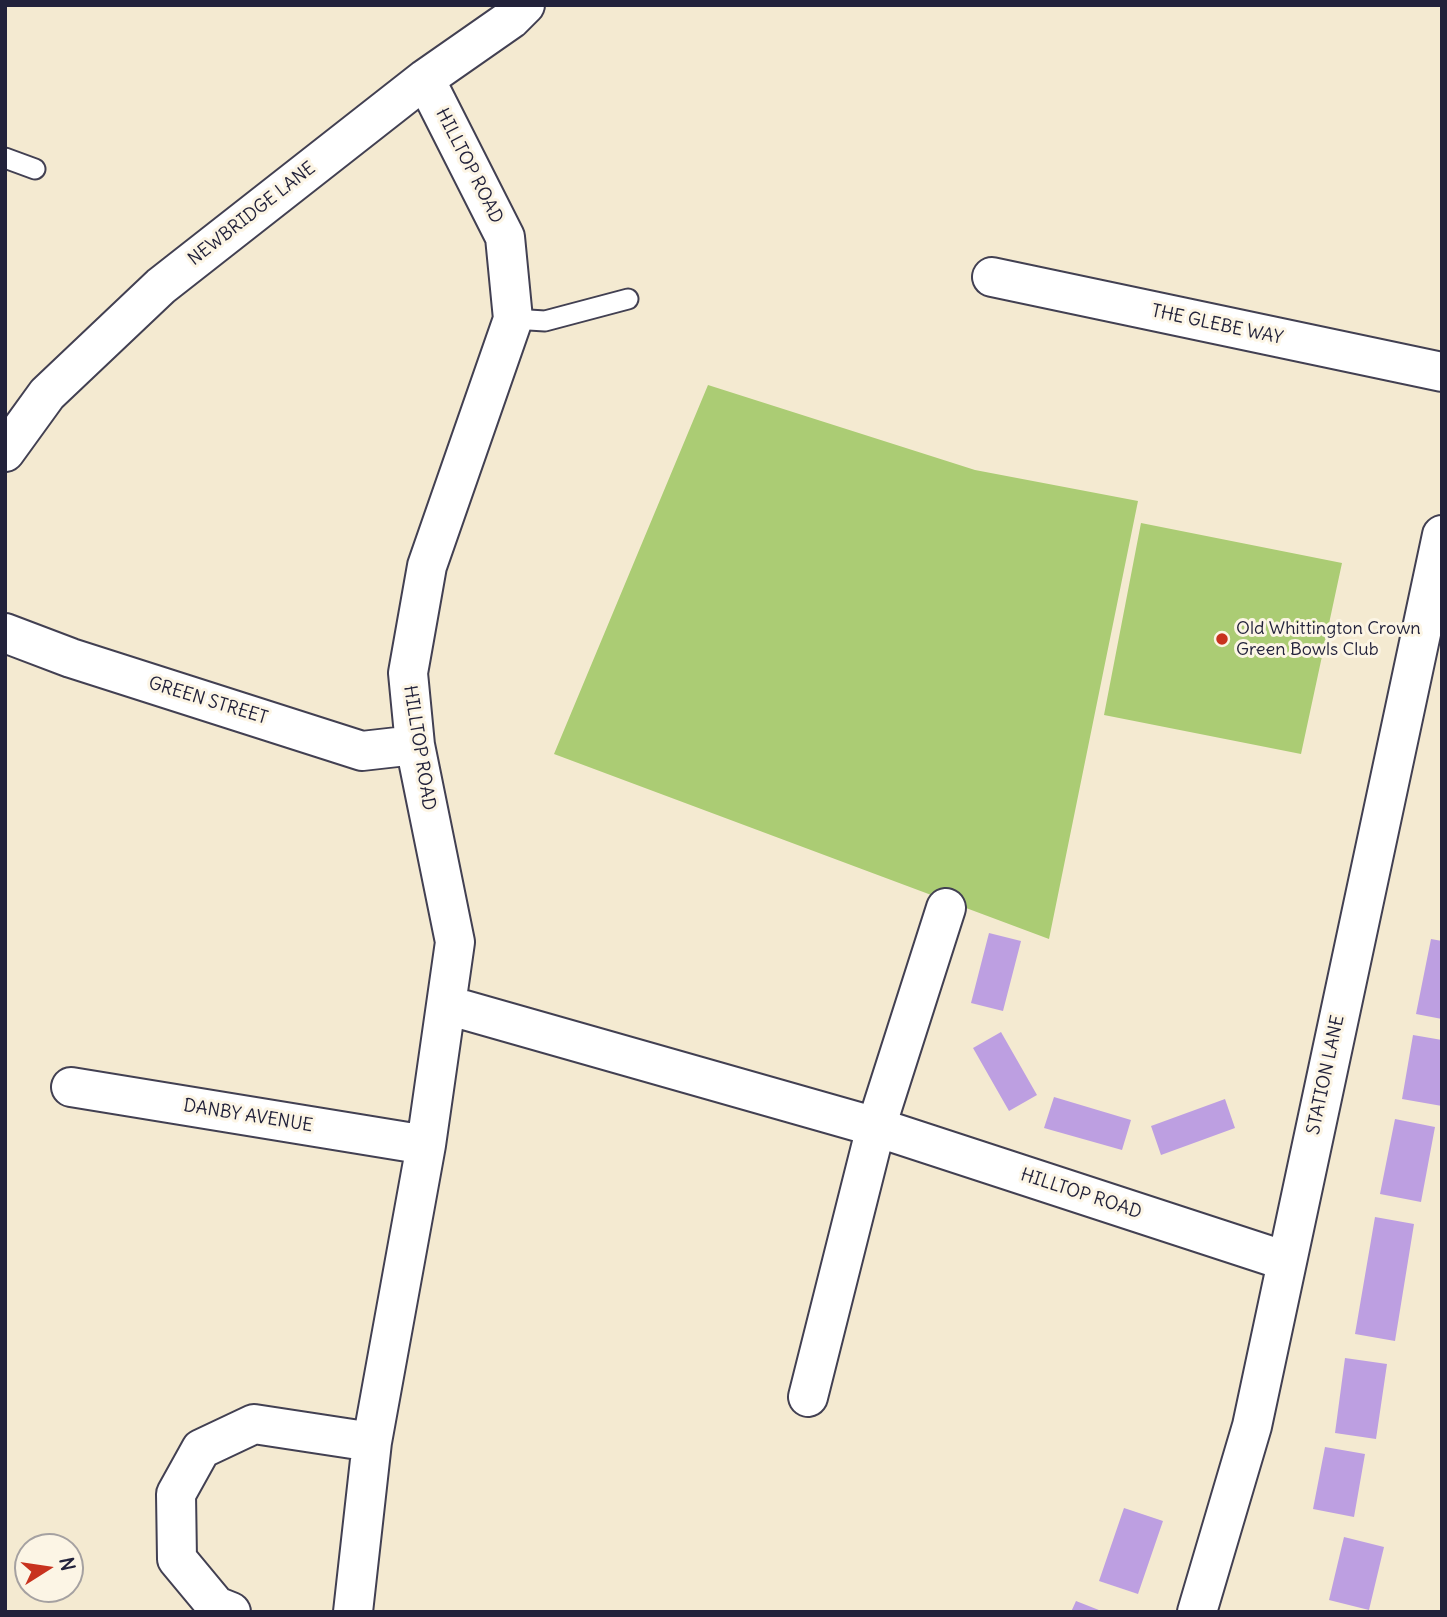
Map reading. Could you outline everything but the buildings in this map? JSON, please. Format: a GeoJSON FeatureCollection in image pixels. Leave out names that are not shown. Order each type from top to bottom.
{"type":"FeatureCollection","features":[{"type":"Feature","properties":{"kind":"street","name":"NEWBRIDGE LANE"},"geometry":{"type":"LineString","coordinates":[[5,452],[47,394],[161,286],[425,79],[510,19],[525,5]]}},
{"type":"Feature","properties":{"kind":"street","name":"HILLTOP ROAD"},"geometry":{"type":"LineString","coordinates":[[425,79],[505,236],[513,319],[427,566],[408,673],[415,746],[455,942],[447,1004],[876,1127],[1286,1261]]}},
{"type":"Feature","properties":{"kind":"street","name":"THE GLEBE WAY"},"geometry":{"type":"LineString","coordinates":[[992,277],[1442,372]]}},
{"type":"Feature","properties":{"kind":"street","name":"STATION LANE"},"geometry":{"type":"LineString","coordinates":[[1197,1612],[1252,1426],[1442,534]]}},
{"type":"Feature","properties":{"kind":"street","name":"GREEN STREET"},"geometry":{"type":"LineString","coordinates":[[5,633],[71,658],[362,751],[415,746]]}},
{"type":"Feature","properties":{"kind":"street"},"geometry":{"type":"LineString","coordinates":[[808,1397],[876,1127],[946,908]]}},
{"type":"Feature","properties":{"kind":"street"},"geometry":{"type":"LineString","coordinates":[[353,1612],[372,1442],[426,1145],[447,1004]]}},
{"type":"Feature","properties":{"kind":"street","name":"DANBY AVENUE"},"geometry":{"type":"LineString","coordinates":[[71,1087],[426,1145]]}},
{"type":"Feature","properties":{"kind":"street"},"geometry":{"type":"LineString","coordinates":[[231,1612],[216,1606],[177,1559],[176,1494],[201,1449],[254,1424],[372,1442]]}},
{"type":"Feature","properties":{"kind":"lane"},"geometry":{"type":"LineString","coordinates":[[5,158],[35,169]]}},
{"type":"Feature","properties":{"kind":"lane"},"geometry":{"type":"LineString","coordinates":[[513,319],[545,321],[628,299]]}},
{"type":"Feature","properties":{"kind":"green space"},"geometry":{"type":"Polygon","coordinates":[[[708,385],[975,470],[1138,501],[1049,939],[554,754],[708,385]]]}},
{"type":"Feature","properties":{"kind":"green space","name":"Old Whittington Crown Green Bowls Club"},"geometry":{"type":"Polygon","coordinates":[[[1141,523],[1342,563],[1301,754],[1104,715],[1141,523]]]}},
{"type":"Feature","properties":{"kind":"place","name":"Old Whittington Crown Green Bowls Club"},"geometry":{"type":"Point","coordinates":[1222,639]}}]}
